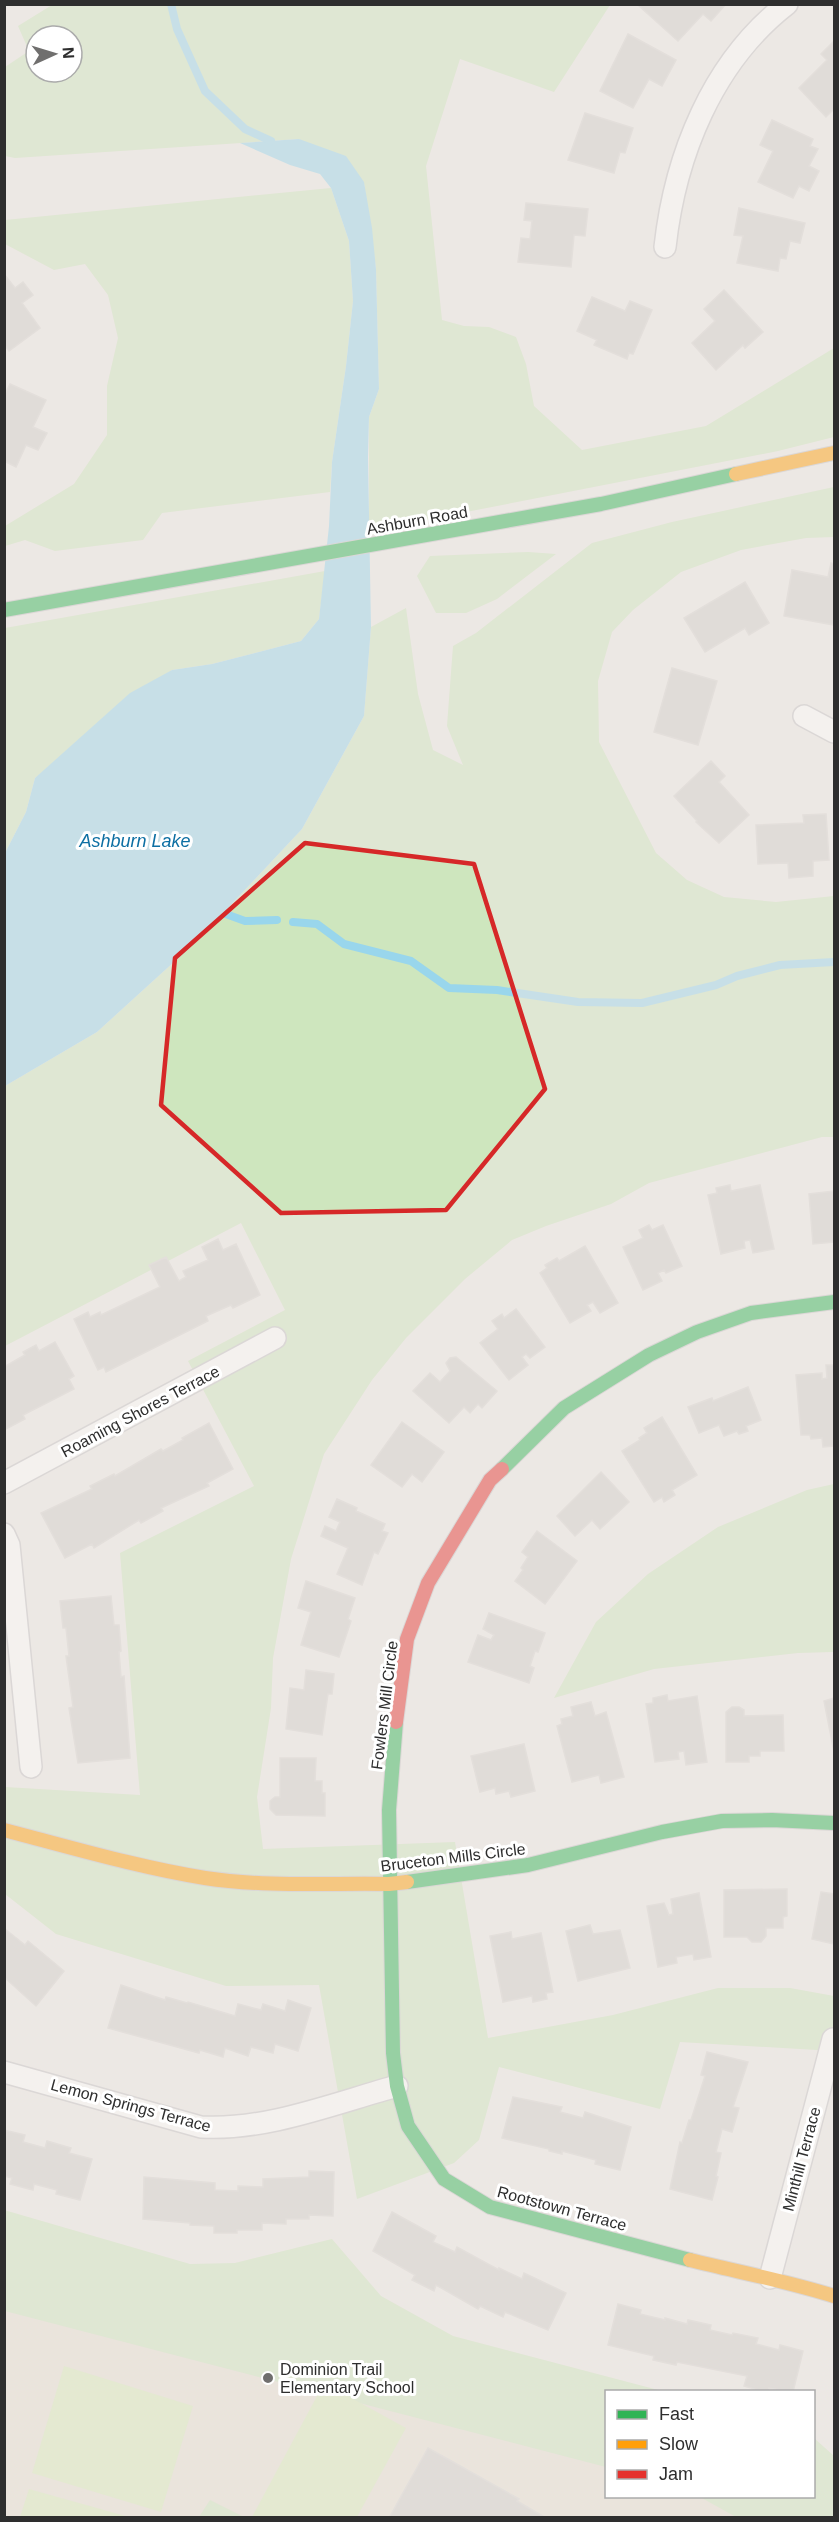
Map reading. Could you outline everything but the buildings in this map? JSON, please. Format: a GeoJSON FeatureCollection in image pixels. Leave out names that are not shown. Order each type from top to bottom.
{"type":"FeatureCollection","features":[{"type":"Feature","properties":{"kind":"street"},"geometry":{"type":"LineString","coordinates":[[665,247],[669,208],[680,163],[697,120],[720,80],[750,40],[787,4]]}},
{"type":"Feature","properties":{"kind":"street","name":"Ashburn Road"},"geometry":{"type":"LineString","coordinates":[[4,610],[601,504],[834,453]]}},
{"type":"Feature","properties":{"kind":"street"},"geometry":{"type":"LineString","coordinates":[[804,716],[834,732]]}},
{"type":"Feature","properties":{"kind":"street","name":"Fowlers Mill Circle"},"geometry":{"type":"LineString","coordinates":[[388,1884],[389,1810],[397,1704],[407,1639],[428,1583],[490,1480],[564,1408],[650,1355],[697,1332],[751,1313],[834,1302]]}},
{"type":"Feature","properties":{"kind":"street","name":"Roaming Shores Terrace"},"geometry":{"type":"LineString","coordinates":[[4,1483],[275,1338]]}},
{"type":"Feature","properties":{"kind":"street"},"geometry":{"type":"LineString","coordinates":[[4,1534],[9,1545],[31,1767]]}},
{"type":"Feature","properties":{"kind":"street","name":"Bruceton Mills Circle"},"geometry":{"type":"LineString","coordinates":[[4,1830],[115,1859],[206,1878],[271,1883],[388,1884],[528,1865],[662,1832],[722,1821],[772,1820],[834,1824]]}},
{"type":"Feature","properties":{"kind":"street","name":"Rootstown Terrace"},"geometry":{"type":"LineString","coordinates":[[388,1884],[393,2053],[397,2086],[408,2126],[444,2179],[490,2207],[834,2296]]}},
{"type":"Feature","properties":{"kind":"street","name":"Minthill Terrace"},"geometry":{"type":"LineString","coordinates":[[770,2278],[833,2039]]}},
{"type":"Feature","properties":{"kind":"street","name":"Lemon Springs Terrace"},"geometry":{"type":"LineString","coordinates":[[4,2072],[201,2127],[225,2128],[253,2125],[397,2086]]}},
{"type":"Feature","properties":{"kind":"highlighted area"},"geometry":{"type":"Polygon","coordinates":[[[305,843],[474,864],[545,1089],[446,1210],[281,1213],[161,1105],[175,958],[305,843]]]}},
{"type":"Feature","properties":{"kind":"shaded area","name":"Dominion Trail Elementary School"},"geometry":{"type":"Polygon","coordinates":[[[4,2246],[605,2396],[605,2498],[815,2497],[834,2517],[5,2517],[4,2246]]]}},
{"type":"Feature","properties":{"kind":"green space"},"geometry":{"type":"Polygon","coordinates":[[[52,5],[610,5],[554,92],[460,59],[426,166],[442,320],[464,326],[489,327],[516,337],[526,364],[534,406],[582,450],[706,426],[834,348],[834,437],[778,451],[369,531],[369,417],[379,389],[376,268],[364,183],[299,139],[15,158],[5,156],[5,67],[24,54],[24,84],[84,84],[84,24],[24,24],[24,40],[18,26],[52,5]]]}},
{"type":"Feature","properties":{"kind":"green space"},"geometry":{"type":"Polygon","coordinates":[[[331,188],[349,241],[353,301],[330,492],[162,513],[143,540],[55,551],[25,540],[5,546],[5,526],[74,484],[107,435],[107,386],[118,338],[108,295],[85,264],[54,270],[5,244],[5,220],[331,188]]]}},
{"type":"Feature","properties":{"kind":"green space"},"geometry":{"type":"Polygon","coordinates":[[[834,487],[834,537],[806,538],[741,550],[681,572],[633,610],[612,632],[598,681],[599,742],[656,853],[687,880],[724,897],[776,902],[834,896],[834,1137],[822,1137],[649,1183],[611,1204],[512,1240],[465,1279],[406,1338],[372,1380],[324,1454],[291,1559],[273,1658],[271,1708],[257,1797],[263,1849],[455,1842],[488,2038],[613,2015],[718,1988],[790,1988],[834,1996],[834,2051],[680,2042],[660,2109],[499,2067],[479,2140],[454,2163],[357,2199],[319,1985],[226,1986],[56,1934],[5,1894],[5,1787],[140,1795],[120,1553],[254,1486],[188,1361],[285,1310],[241,1223],[5,1346],[5,1086],[97,1032],[197,941],[302,829],[364,716],[371,627],[406,608],[418,694],[433,750],[463,765],[447,726],[453,646],[476,633],[592,543],[672,522],[834,487]]]}},
{"type":"Feature","properties":{"kind":"green space"},"geometry":{"type":"Polygon","coordinates":[[[528,552],[556,554],[497,599],[466,613],[436,613],[417,576],[430,556],[528,552]]]}},
{"type":"Feature","properties":{"kind":"green space"},"geometry":{"type":"Polygon","coordinates":[[[325,571],[319,619],[301,641],[212,664],[172,670],[35,778],[26,812],[5,853],[5,628],[325,571]]]}},
{"type":"Feature","properties":{"kind":"green space"},"geometry":{"type":"Polygon","coordinates":[[[834,1484],[833,1652],[798,1653],[654,1669],[554,1698],[596,1622],[648,1574],[718,1527],[807,1490],[834,1484]]]}},
{"type":"Feature","properties":{"kind":"green space"},"geometry":{"type":"Polygon","coordinates":[[[4,2210],[190,2264],[235,2263],[332,2239],[381,2296],[453,2336],[658,2390],[605,2390],[605,2467],[5,2311],[4,2210]]]}},
{"type":"Feature","properties":{"kind":"green space"},"geometry":{"type":"Polygon","coordinates":[[[64,2366],[193,2406],[161,2512],[32,2473],[64,2366]]]}},
{"type":"Feature","properties":{"kind":"green space"},"geometry":{"type":"Polygon","coordinates":[[[324,2383],[406,2428],[357,2517],[252,2517],[324,2383]]]}},
{"type":"Feature","properties":{"kind":"green space"},"geometry":{"type":"Polygon","coordinates":[[[815,2439],[834,2456],[834,2517],[736,2517],[702,2498],[815,2498],[815,2439]]]}},
{"type":"Feature","properties":{"kind":"green space"},"geometry":{"type":"Polygon","coordinates":[[[29,2489],[129,2517],[20,2517],[29,2489]]]}},
{"type":"Feature","properties":{"kind":"green space"},"geometry":{"type":"Polygon","coordinates":[[[210,2500],[244,2517],[199,2517],[210,2500]]]}},
{"type":"Feature","properties":{"kind":"water","name":"Ashburn Lake"},"geometry":{"type":"Polygon","coordinates":[[[299,139],[346,156],[364,182],[372,228],[376,269],[379,389],[369,417],[371,627],[364,716],[302,829],[197,941],[97,1032],[5,1086],[5,853],[26,812],[35,778],[130,693],[172,670],[212,664],[301,641],[319,619],[329,526],[332,462],[353,301],[349,241],[331,188],[320,174],[290,165],[240,143],[299,139]]]}},
{"type":"Feature","properties":{"kind":"waterway"},"geometry":{"type":"LineString","coordinates":[[171,4],[177,29],[205,91],[245,129],[271,141]]}},
{"type":"Feature","properties":{"kind":"waterway"},"geometry":{"type":"LineString","coordinates":[[223,913],[245,921],[277,920]]}},
{"type":"Feature","properties":{"kind":"waterway"},"geometry":{"type":"LineString","coordinates":[[293,922],[317,924],[344,944],[411,961],[449,988],[497,990],[578,1002],[642,1003],[716,985],[737,976],[780,965],[834,962]]}},
{"type":"Feature","properties":{"kind":"traffic: fast"},"geometry":{"type":"LineString","coordinates":[[4,610],[601,504],[736,474]]}},
{"type":"Feature","properties":{"kind":"traffic: fast"},"geometry":{"type":"LineString","coordinates":[[502,1469],[564,1408],[649,1355],[697,1332],[751,1313],[834,1302]]}},
{"type":"Feature","properties":{"kind":"traffic: fast"},"geometry":{"type":"LineString","coordinates":[[396,1722],[389,1810],[393,2053],[397,2086],[408,2126],[444,2179],[490,2207],[690,2260]]}},
{"type":"Feature","properties":{"kind":"traffic: fast"},"geometry":{"type":"LineString","coordinates":[[407,1882],[528,1865],[662,1832],[722,1821],[772,1820],[834,1823]]}},
{"type":"Feature","properties":{"kind":"traffic: slow"},"geometry":{"type":"LineString","coordinates":[[736,474],[834,453]]}},
{"type":"Feature","properties":{"kind":"traffic: slow"},"geometry":{"type":"LineString","coordinates":[[4,1830],[129,1862],[228,1881],[274,1884],[407,1882]]}},
{"type":"Feature","properties":{"kind":"traffic: slow"},"geometry":{"type":"LineString","coordinates":[[690,2260],[834,2296]]}},
{"type":"Feature","properties":{"kind":"traffic: jam"},"geometry":{"type":"LineString","coordinates":[[396,1722],[407,1639],[428,1583],[490,1480],[502,1469]]}},
{"type":"Feature","properties":{"kind":"place","name":"Dominion Trail Elementary School"},"geometry":{"type":"Point","coordinates":[268,2378]}}]}
